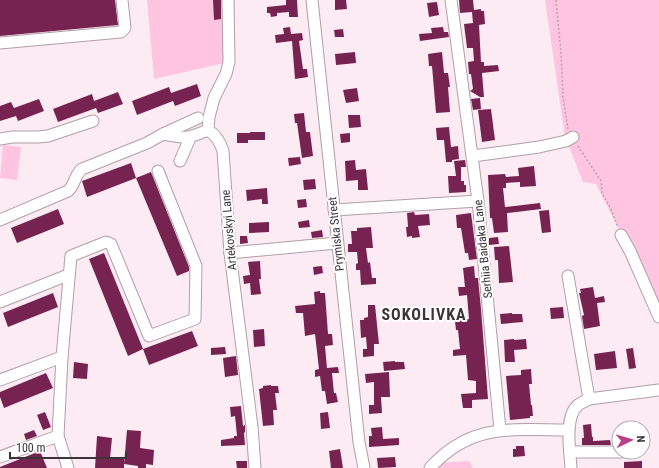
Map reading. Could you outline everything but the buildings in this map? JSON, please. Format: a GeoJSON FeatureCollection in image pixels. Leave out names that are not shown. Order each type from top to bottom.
{"type":"FeatureCollection","features":[{"type":"Feature","properties":{"kind":"street"},"geometry":{"type":"LineString","coordinates":[[0,43],[121,32],[125,28],[122,0]]}},
{"type":"Feature","properties":{"kind":"street"},"geometry":{"type":"LineString","coordinates":[[164,134],[182,138],[190,138],[208,130],[209,117],[214,98],[226,74],[229,62],[228,0]]}},
{"type":"Feature","properties":{"kind":"street","name":"Prymiska Street"},"geometry":{"type":"LineString","coordinates":[[312,0],[359,442],[364,468]]}},
{"type":"Feature","properties":{"kind":"street","name":"Serhiia Baidaka Lane"},"geometry":{"type":"LineString","coordinates":[[451,0],[473,156],[500,430]]}},
{"type":"Feature","properties":{"kind":"street"},"geometry":{"type":"LineString","coordinates":[[0,220],[68,191],[72,188],[79,171],[82,168],[147,143],[198,118]]}},
{"type":"Feature","properties":{"kind":"street"},"geometry":{"type":"LineString","coordinates":[[0,139],[12,137],[48,136],[93,121]]}},
{"type":"Feature","properties":{"kind":"street","name":"Artekovskyi Lane"},"geometry":{"type":"LineString","coordinates":[[208,130],[214,134],[220,142],[223,151],[230,253],[252,427],[255,468]]}},
{"type":"Feature","properties":{"kind":"street"},"geometry":{"type":"LineString","coordinates":[[473,156],[539,147],[566,141],[572,137]]}},
{"type":"Feature","properties":{"kind":"street"},"geometry":{"type":"LineString","coordinates":[[180,161],[190,138]]}},
{"type":"Feature","properties":{"kind":"street"},"geometry":{"type":"LineString","coordinates":[[68,468],[58,436],[68,275],[70,257],[72,254],[109,242],[149,336],[195,320],[196,266],[158,171]]}},
{"type":"Feature","properties":{"kind":"street"},"geometry":{"type":"LineString","coordinates":[[334,210],[478,201]]}},
{"type":"Feature","properties":{"kind":"street"},"geometry":{"type":"LineString","coordinates":[[621,235],[630,251],[659,316]]}},
{"type":"Feature","properties":{"kind":"street"},"geometry":{"type":"LineString","coordinates":[[230,253],[337,243]]}},
{"type":"Feature","properties":{"kind":"street"},"geometry":{"type":"LineString","coordinates":[[0,302],[68,275]]}},
{"type":"Feature","properties":{"kind":"street"},"geometry":{"type":"LineString","coordinates":[[568,276],[589,399]]}},
{"type":"Feature","properties":{"kind":"street"},"geometry":{"type":"LineString","coordinates":[[0,380],[62,357]]}},
{"type":"Feature","properties":{"kind":"street"},"geometry":{"type":"LineString","coordinates":[[571,468],[569,423],[574,410],[578,405],[589,399],[659,390]]}},
{"type":"Feature","properties":{"kind":"street"},"geometry":{"type":"LineString","coordinates":[[430,468],[451,448],[473,436],[500,430],[569,430]]}},
{"type":"Feature","properties":{"kind":"street"},"geometry":{"type":"LineString","coordinates":[[0,458],[58,436]]}},
{"type":"Feature","properties":{"kind":"street"},"geometry":{"type":"LineString","coordinates":[[570,452],[611,452]]}},
{"type":"Feature","properties":{"kind":"path"},"geometry":{"type":"LineString","coordinates":[[556,0],[566,127],[601,182],[602,193],[610,207],[621,235]]}},
{"type":"Feature","properties":{"kind":"shaded area"},"geometry":{"type":"Polygon","coordinates":[[[147,0],[228,0],[229,62],[154,79],[147,0]]]}},
{"type":"Feature","properties":{"kind":"shaded area"},"geometry":{"type":"Polygon","coordinates":[[[545,0],[659,0],[659,317],[630,251],[596,184],[583,182],[565,137],[545,0]]]}},
{"type":"Feature","properties":{"kind":"shaded area"},"geometry":{"type":"Polygon","coordinates":[[[3,145],[21,147],[17,180],[0,178],[3,145]]]}},
{"type":"Feature","properties":{"kind":"shaded area"},"geometry":{"type":"Polygon","coordinates":[[[469,461],[473,468],[430,468],[434,463],[469,461]]]}},
{"type":"Feature","properties":{"kind":"district","name":"SOKOLIVKA"},"geometry":{"type":"Point","coordinates":[424,314]}}]}
